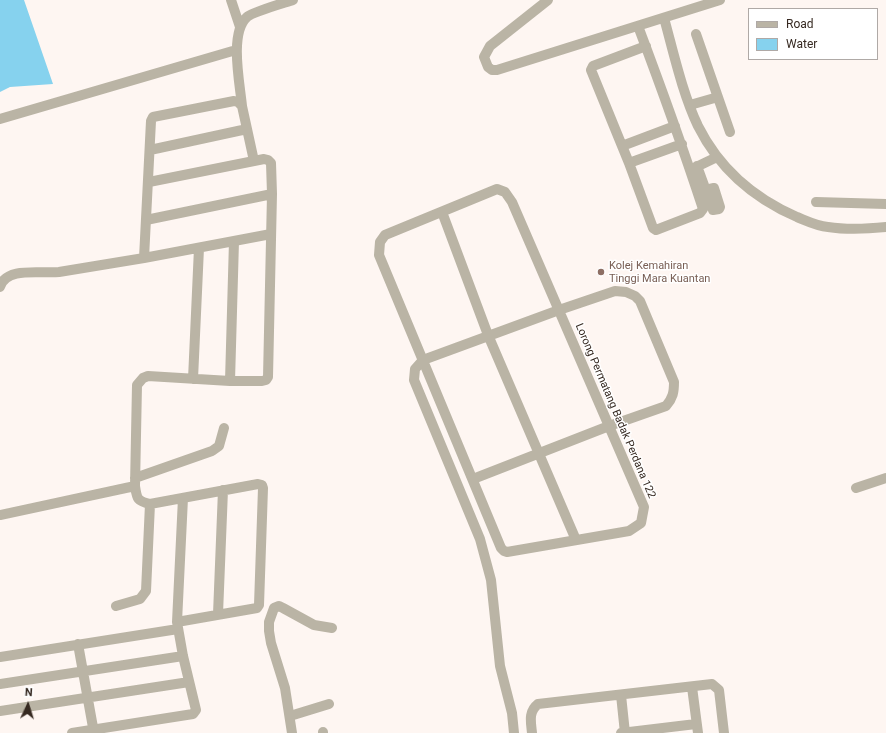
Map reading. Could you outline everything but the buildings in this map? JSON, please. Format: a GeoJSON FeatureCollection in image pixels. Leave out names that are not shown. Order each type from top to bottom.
{"type":"FeatureCollection","features":[{"type":"Feature","properties":{"kind":"street"},"geometry":{"type":"LineString","coordinates":[[231,0],[240,27]]}},
{"type":"Feature","properties":{"kind":"street"},"geometry":{"type":"LineString","coordinates":[[254,161],[242,106],[236,50],[240,27],[248,15],[293,0]]}},
{"type":"Feature","properties":{"kind":"street"},"geometry":{"type":"LineString","coordinates":[[548,0],[490,46],[484,56],[488,67],[492,70],[497,70],[720,0]]}},
{"type":"Feature","properties":{"kind":"street"},"geometry":{"type":"LineString","coordinates":[[664,18],[684,89],[704,136],[717,157],[741,183],[755,194],[786,212],[812,223],[827,227],[884,229]]}},
{"type":"Feature","properties":{"kind":"street"},"geometry":{"type":"LineString","coordinates":[[638,26],[682,144],[706,190]]}},
{"type":"Feature","properties":{"kind":"street"},"geometry":{"type":"LineString","coordinates":[[696,34],[730,132]]}},
{"type":"Feature","properties":{"kind":"street"},"geometry":{"type":"LineString","coordinates":[[646,46],[593,66],[591,70],[629,163],[653,228],[656,230],[702,211],[703,209],[694,168]]}},
{"type":"Feature","properties":{"kind":"street"},"geometry":{"type":"LineString","coordinates":[[0,120],[236,50]]}},
{"type":"Feature","properties":{"kind":"street"},"geometry":{"type":"LineString","coordinates":[[690,105],[718,97]]}},
{"type":"Feature","properties":{"kind":"street"},"geometry":{"type":"LineString","coordinates":[[144,258],[151,121],[153,117],[234,101],[238,102],[242,106]]}},
{"type":"Feature","properties":{"kind":"street"},"geometry":{"type":"LineString","coordinates":[[622,146],[675,126]]}},
{"type":"Feature","properties":{"kind":"street"},"geometry":{"type":"LineString","coordinates":[[150,150],[247,129]]}},
{"type":"Feature","properties":{"kind":"street"},"geometry":{"type":"LineString","coordinates":[[629,163],[682,144]]}},
{"type":"Feature","properties":{"kind":"street"},"geometry":{"type":"LineString","coordinates":[[694,168],[717,157]]}},
{"type":"Feature","properties":{"kind":"street"},"geometry":{"type":"LineString","coordinates":[[0,657],[178,625],[218,614],[259,607],[262,485],[258,484],[150,504],[138,500],[136,496],[135,482],[137,385],[139,381],[148,376],[230,381],[262,381],[266,380],[268,377],[272,194],[271,163],[264,159],[149,182]]}},
{"type":"Feature","properties":{"kind":"street","name":"Lorong Permatang Badak Perdana 122"},"geometry":{"type":"LineString","coordinates":[[497,189],[505,192],[512,202],[644,507],[641,523],[630,531],[507,552],[501,548],[474,479],[379,255],[380,242],[385,235],[442,212],[497,189]]}},
{"type":"Feature","properties":{"kind":"street"},"geometry":{"type":"LineString","coordinates":[[146,220],[272,194]]}},
{"type":"Feature","properties":{"kind":"street"},"geometry":{"type":"LineString","coordinates":[[816,202],[886,204]]}},
{"type":"Feature","properties":{"kind":"street"},"geometry":{"type":"LineString","coordinates":[[442,212],[488,335],[576,540]]}},
{"type":"Feature","properties":{"kind":"street"},"geometry":{"type":"LineString","coordinates":[[1,283],[10,275],[18,273],[48,274],[144,258],[271,234]]}},
{"type":"Feature","properties":{"kind":"street"},"geometry":{"type":"LineString","coordinates":[[230,381],[234,241]]}},
{"type":"Feature","properties":{"kind":"street"},"geometry":{"type":"LineString","coordinates":[[193,379],[199,248]]}},
{"type":"Feature","properties":{"kind":"street"},"geometry":{"type":"LineString","coordinates":[[474,479],[609,426],[666,406],[672,399],[674,382],[640,301],[635,296],[626,292],[615,291],[488,335],[423,360],[414,369],[414,380],[485,554],[492,580],[500,666],[512,713],[514,733]]}},
{"type":"Feature","properties":{"kind":"street"},"geometry":{"type":"LineString","coordinates":[[0,515],[135,482],[212,452],[219,446],[224,428]]}},
{"type":"Feature","properties":{"kind":"street"},"geometry":{"type":"LineString","coordinates":[[856,488],[886,478]]}},
{"type":"Feature","properties":{"kind":"street"},"geometry":{"type":"LineString","coordinates":[[218,614],[223,490]]}},
{"type":"Feature","properties":{"kind":"street"},"geometry":{"type":"LineString","coordinates":[[72,733],[125,729],[193,714],[196,710],[183,656],[178,625],[183,498]]}},
{"type":"Feature","properties":{"kind":"street"},"geometry":{"type":"LineString","coordinates":[[116,606],[140,599],[146,591],[150,504]]}},
{"type":"Feature","properties":{"kind":"street"},"geometry":{"type":"LineString","coordinates":[[292,733],[285,688],[270,637],[270,622],[274,608],[279,606],[314,625],[332,628]]}},
{"type":"Feature","properties":{"kind":"street"},"geometry":{"type":"LineString","coordinates":[[78,644],[94,731]]}},
{"type":"Feature","properties":{"kind":"street"},"geometry":{"type":"LineString","coordinates":[[0,684],[183,656]]}},
{"type":"Feature","properties":{"kind":"street"},"geometry":{"type":"LineString","coordinates":[[0,711],[189,682]]}},
{"type":"Feature","properties":{"kind":"street"},"geometry":{"type":"LineString","coordinates":[[532,733],[531,713],[533,708],[538,704],[712,684],[719,690],[724,733]]}},
{"type":"Feature","properties":{"kind":"street"},"geometry":{"type":"LineString","coordinates":[[621,695],[624,733],[697,728],[692,687]]}},
{"type":"Feature","properties":{"kind":"street"},"geometry":{"type":"LineString","coordinates":[[290,716],[329,704]]}},
{"type":"Feature","properties":{"kind":"water"},"geometry":{"type":"Polygon","coordinates":[[[0,0],[24,0],[53,84],[10,87],[0,92],[0,0]]]}},
{"type":"Feature","properties":{"kind":"place","name":"Kolej Kemahiran Tinggi Mara Kuantan"},"geometry":{"type":"Point","coordinates":[601,272]}}]}
